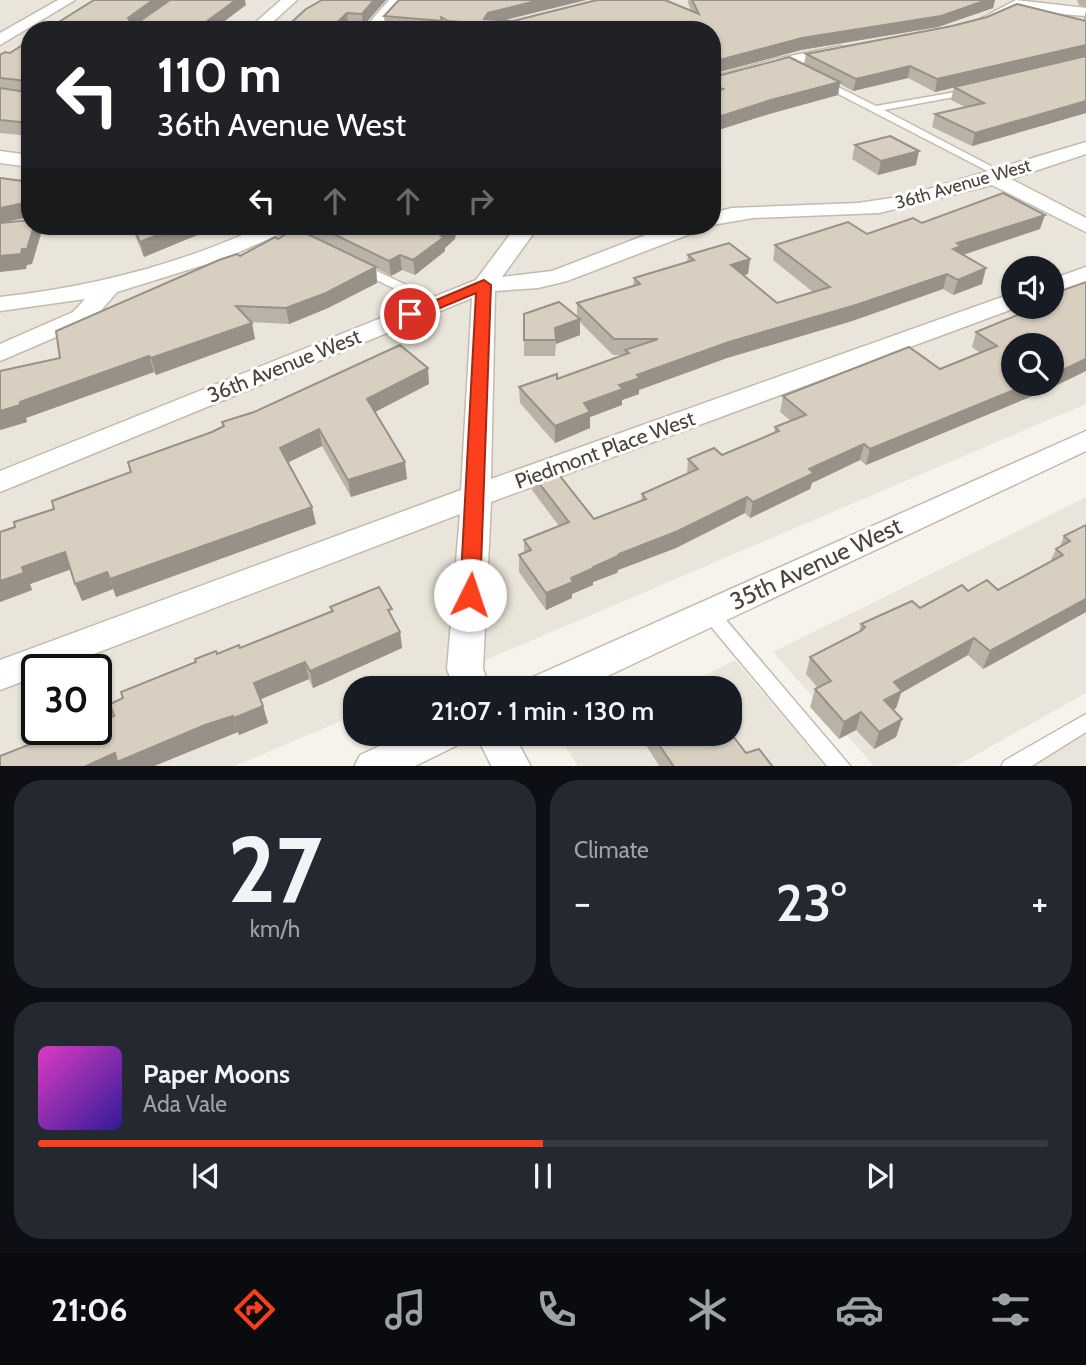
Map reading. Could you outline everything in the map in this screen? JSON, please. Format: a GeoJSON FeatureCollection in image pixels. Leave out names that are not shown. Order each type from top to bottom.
{"type":"FeatureCollection","features":[{"type":"Feature","properties":{"kind":"street"},"geometry":{"type":"LineString","coordinates":[[32,21],[68,0]]}},
{"type":"Feature","properties":{"kind":"street"},"geometry":{"type":"LineString","coordinates":[[265,21],[290,0]]}},
{"type":"Feature","properties":{"kind":"street"},"geometry":{"type":"LineString","coordinates":[[379,21],[396,4],[396,0]]}},
{"type":"Feature","properties":{"kind":"street"},"geometry":{"type":"LineString","coordinates":[[966,26],[1021,3],[1086,12]]}},
{"type":"Feature","properties":{"kind":"street"},"geometry":{"type":"LineString","coordinates":[[0,40],[21,28]]}},
{"type":"Feature","properties":{"kind":"street"},"geometry":{"type":"LineString","coordinates":[[721,80],[861,47]]}},
{"type":"Feature","properties":{"kind":"street","name":"36th Avenue West"},"geometry":{"type":"LineString","coordinates":[[721,218],[801,209],[877,207],[920,198],[1086,148]]}},
{"type":"Feature","properties":{"kind":"street"},"geometry":{"type":"LineString","coordinates":[[0,157],[21,160]]}},
{"type":"Feature","properties":{"kind":"street"},"geometry":{"type":"LineString","coordinates":[[996,175],[1086,226]]}},
{"type":"Feature","properties":{"kind":"street"},"geometry":{"type":"LineString","coordinates":[[0,304],[109,286],[227,250],[258,235]]}},
{"type":"Feature","properties":{"kind":"street"},"geometry":{"type":"LineString","coordinates":[[468,676],[465,669],[476,496],[484,285],[521,235]]}},
{"type":"Feature","properties":{"kind":"street","name":"36th Avenue West"},"geometry":{"type":"LineString","coordinates":[[0,482],[484,285],[533,282],[568,274],[661,235]]}},
{"type":"Feature","properties":{"kind":"street"},"geometry":{"type":"LineString","coordinates":[[1064,282],[1086,274]]}},
{"type":"Feature","properties":{"kind":"street"},"geometry":{"type":"LineString","coordinates":[[0,353],[82,317],[109,286]]}},
{"type":"Feature","properties":{"kind":"street","name":"Piedmont Place West"},"geometry":{"type":"LineString","coordinates":[[0,675],[476,496],[1001,305]]}},
{"type":"Feature","properties":{"kind":"street","name":"35th Avenue West"},"geometry":{"type":"LineString","coordinates":[[571,676],[1086,440]]}},
{"type":"Feature","properties":{"kind":"street"},"geometry":{"type":"LineString","coordinates":[[373,766],[418,746]]}},
{"type":"Feature","properties":{"kind":"street"},"geometry":{"type":"LineString","coordinates":[[500,746],[512,766]]}},
{"type":"Feature","properties":{"kind":"lane"},"geometry":{"type":"LineString","coordinates":[[808,75],[996,175]]}},
{"type":"Feature","properties":{"kind":"lane"},"geometry":{"type":"LineString","coordinates":[[876,109],[983,88]]}},
{"type":"Feature","properties":{"kind":"lane"},"geometry":{"type":"LineString","coordinates":[[295,235],[313,244]]}},
{"type":"Feature","properties":{"kind":"lane"},"geometry":{"type":"LineString","coordinates":[[350,262],[436,304]]}},
{"type":"Feature","properties":{"kind":"lane"},"geometry":{"type":"LineString","coordinates":[[709,612],[841,766]]}},
{"type":"Feature","properties":{"kind":"lane"},"geometry":{"type":"LineString","coordinates":[[1011,766],[1086,722]]}},
{"type":"Feature","properties":{"kind":"shaded area"},"geometry":{"type":"Polygon","coordinates":[[[0,0],[1086,0],[1086,404],[448,676],[343,676],[343,720],[235,766],[0,766],[0,0]]]}},
{"type":"Feature","properties":{"kind":"shaded area"},"geometry":{"type":"Polygon","coordinates":[[[1086,497],[1086,693],[956,766],[874,766],[773,652],[1086,497]]]}},
{"type":"Feature","properties":{"kind":"shaded area"},"geometry":{"type":"Polygon","coordinates":[[[735,660],[825,766],[578,766],[565,746],[742,746],[742,676],[703,676],[735,660]]]}},
{"type":"Feature","properties":{"kind":"shaded area"},"geometry":{"type":"Polygon","coordinates":[[[1086,718],[1086,766],[1005,766],[1086,718]]]}},
{"type":"Feature","properties":{"kind":"building"},"geometry":{"type":"Polygon","coordinates":[[[94,0],[153,0],[128,18],[130,21],[60,21],[94,0]]]}},
{"type":"Feature","properties":{"kind":"building"},"geometry":{"type":"Polygon","coordinates":[[[170,0],[236,0],[207,21],[140,21],[170,0]]]}},
{"type":"Feature","properties":{"kind":"building"},"geometry":{"type":"Polygon","coordinates":[[[322,0],[374,0],[362,14],[347,13],[339,21],[293,21],[322,0]]]}},
{"type":"Feature","properties":{"kind":"building"},"geometry":{"type":"Polygon","coordinates":[[[399,0],[540,0],[488,13],[484,19],[513,21],[448,21],[441,17],[442,21],[384,16],[399,0]]]}},
{"type":"Feature","properties":{"kind":"building"},"geometry":{"type":"Polygon","coordinates":[[[597,0],[665,0],[699,14],[692,0],[987,0],[941,16],[802,38],[721,60],[721,21],[513,21],[597,0]]]}},
{"type":"Feature","properties":{"kind":"building"},"geometry":{"type":"Polygon","coordinates":[[[1017,4],[1086,21],[1086,45],[937,79],[910,66],[856,79],[806,54],[952,26],[987,17],[1017,4]]]}},
{"type":"Feature","properties":{"kind":"building"},"geometry":{"type":"Polygon","coordinates":[[[21,46],[21,80],[0,78],[0,55],[10,53],[21,46]]]}},
{"type":"Feature","properties":{"kind":"building"},"geometry":{"type":"Polygon","coordinates":[[[1086,56],[1086,101],[975,133],[935,114],[984,103],[954,87],[1086,56]]]}},
{"type":"Feature","properties":{"kind":"building"},"geometry":{"type":"Polygon","coordinates":[[[789,57],[840,82],[721,116],[721,75],[789,57]]]}},
{"type":"Feature","properties":{"kind":"building"},"geometry":{"type":"Polygon","coordinates":[[[0,88],[21,91],[21,122],[0,120],[0,88]]]}},
{"type":"Feature","properties":{"kind":"building"},"geometry":{"type":"Polygon","coordinates":[[[890,136],[919,151],[881,161],[855,145],[890,136]]]}},
{"type":"Feature","properties":{"kind":"building"},"geometry":{"type":"Polygon","coordinates":[[[0,178],[21,181],[21,204],[0,208],[0,178]]]}},
{"type":"Feature","properties":{"kind":"building"},"geometry":{"type":"Polygon","coordinates":[[[1003,193],[1045,215],[957,243],[961,246],[953,249],[986,268],[958,280],[947,274],[856,305],[729,342],[637,375],[640,378],[619,385],[623,389],[584,403],[590,412],[555,426],[519,387],[557,374],[557,379],[629,353],[625,350],[658,339],[614,339],[577,303],[640,284],[634,278],[694,260],[688,255],[729,243],[750,259],[731,265],[777,303],[830,287],[775,245],[848,222],[867,234],[913,218],[922,223],[1003,193]]]}},
{"type":"Feature","properties":{"kind":"building"},"geometry":{"type":"Polygon","coordinates":[[[21,221],[21,235],[31,235],[27,249],[22,249],[21,254],[0,256],[0,223],[21,221]]]}},
{"type":"Feature","properties":{"kind":"building"},"geometry":{"type":"Polygon","coordinates":[[[137,235],[158,235],[140,242],[137,235]]]}},
{"type":"Feature","properties":{"kind":"building"},"geometry":{"type":"Polygon","coordinates":[[[284,235],[310,235],[376,267],[326,293],[286,308],[236,306],[252,323],[151,358],[149,356],[0,411],[0,371],[60,358],[56,331],[219,260],[237,254],[240,256],[275,237],[278,239],[284,235]]]}},
{"type":"Feature","properties":{"kind":"building"},"geometry":{"type":"Polygon","coordinates":[[[336,235],[444,237],[413,260],[400,255],[389,261],[336,235]]]}},
{"type":"Feature","properties":{"kind":"building"},"geometry":{"type":"Polygon","coordinates":[[[1086,282],[1086,359],[1064,369],[1064,333],[1001,333],[1001,395],[870,449],[864,444],[809,469],[814,473],[753,502],[747,497],[678,531],[619,554],[571,578],[573,582],[546,593],[519,555],[531,550],[524,540],[569,522],[532,474],[552,466],[594,519],[646,499],[642,494],[698,469],[688,459],[714,448],[722,455],[779,431],[775,427],[806,415],[783,396],[909,347],[940,369],[997,346],[976,332],[1008,319],[1064,319],[1064,290],[1086,282]]]}},
{"type":"Feature","properties":{"kind":"building"},"geometry":{"type":"Polygon","coordinates":[[[559,302],[580,319],[555,328],[556,340],[524,340],[524,314],[559,302]]]}},
{"type":"Feature","properties":{"kind":"building"},"geometry":{"type":"Polygon","coordinates":[[[400,345],[428,368],[367,399],[405,462],[348,480],[319,429],[280,448],[312,507],[110,579],[107,572],[75,584],[65,552],[22,567],[24,573],[0,581],[0,532],[15,527],[14,522],[54,509],[52,501],[131,472],[128,462],[212,432],[224,426],[222,422],[254,412],[400,345]]]}},
{"type":"Feature","properties":{"kind":"building"},"geometry":{"type":"Polygon","coordinates":[[[1086,525],[1086,599],[990,651],[974,638],[894,682],[902,691],[884,700],[902,719],[879,732],[861,712],[844,722],[815,689],[831,681],[810,657],[861,631],[865,627],[861,624],[912,601],[920,608],[962,585],[968,591],[987,580],[998,590],[1063,555],[1056,549],[1070,541],[1064,536],[1086,525]]]}},
{"type":"Feature","properties":{"kind":"building"},"geometry":{"type":"Polygon","coordinates":[[[379,587],[392,609],[388,610],[400,632],[310,671],[305,662],[254,683],[263,706],[234,718],[233,716],[205,725],[117,762],[115,753],[86,766],[0,766],[0,756],[28,745],[112,745],[112,703],[123,698],[121,692],[196,662],[195,659],[239,645],[240,648],[333,611],[330,607],[379,587]]]}},
{"type":"Feature","properties":{"kind":"building"},"geometry":{"type":"Polygon","coordinates":[[[660,746],[741,746],[746,753],[759,749],[772,766],[673,766],[660,746]]]}},
{"type":"Feature","properties":{"kind":"route"},"geometry":{"type":"LineString","coordinates":[[410,314],[484,285],[470,595]]}}]}
